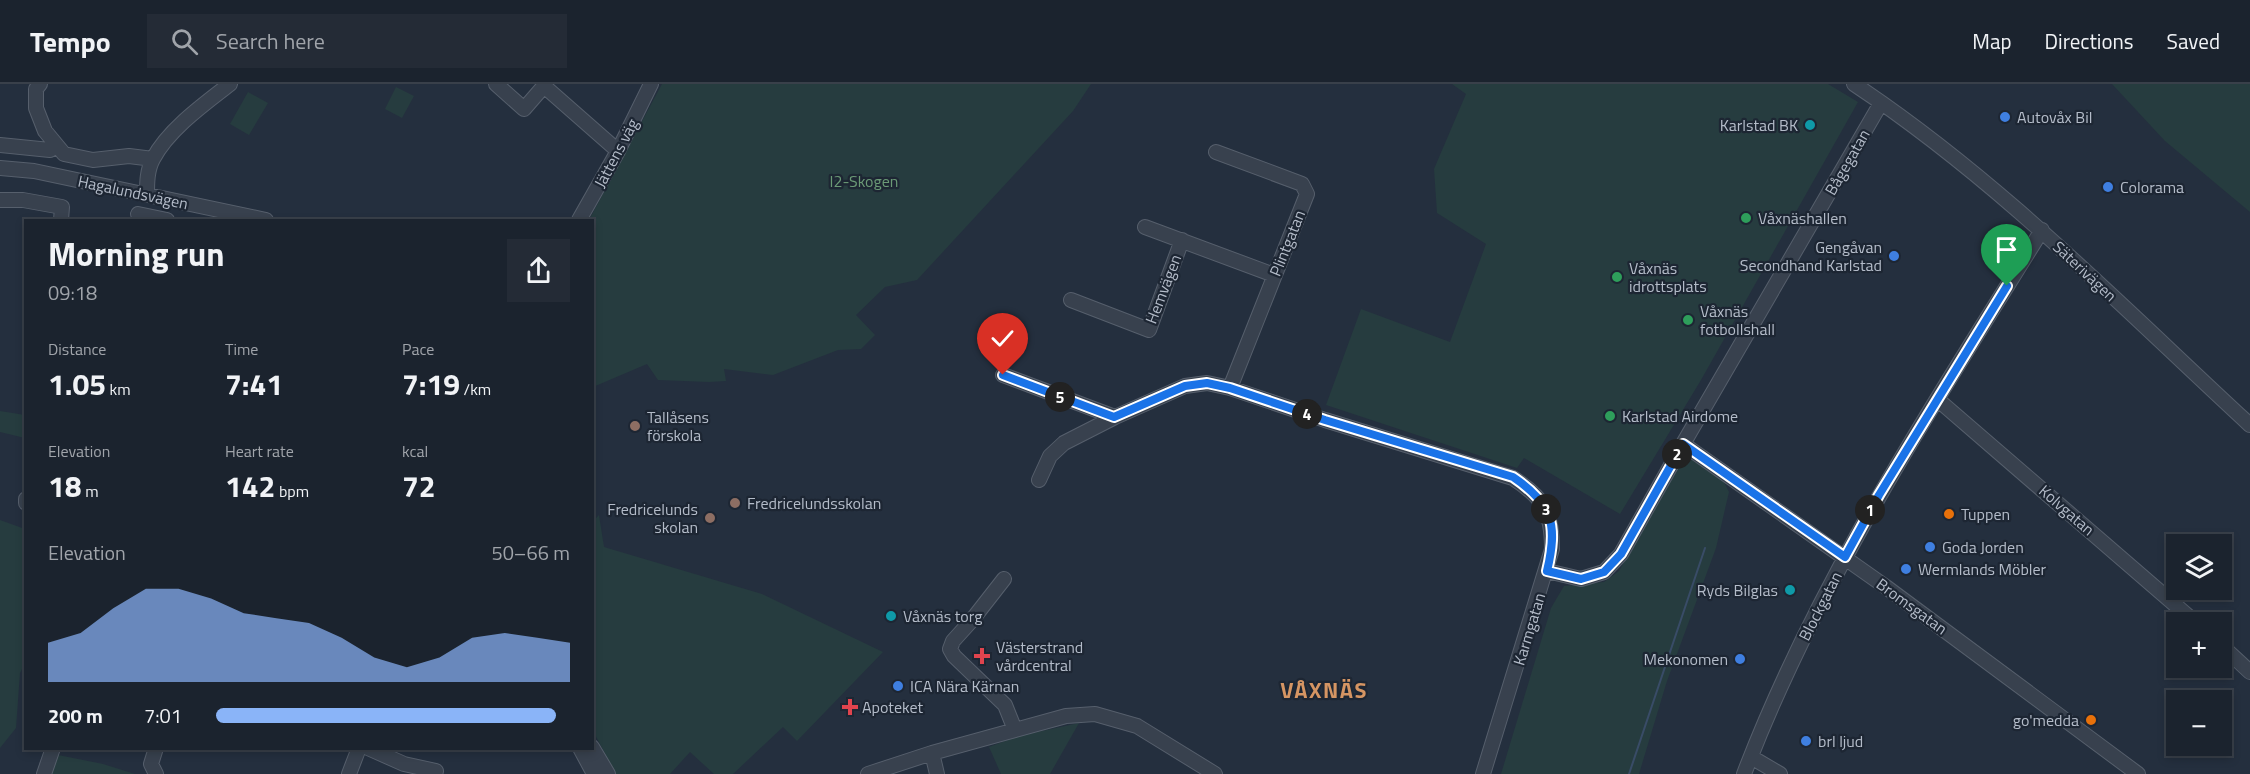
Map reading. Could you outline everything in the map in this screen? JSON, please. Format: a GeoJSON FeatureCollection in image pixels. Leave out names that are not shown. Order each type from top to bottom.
{"type":"FeatureCollection","features":[{"type":"Feature","properties":{"kind":"street"},"geometry":{"type":"LineString","coordinates":[[40,84],[36,88],[36,108],[45,130],[64,154],[93,160],[129,156],[153,159]]}},
{"type":"Feature","properties":{"kind":"street"},"geometry":{"type":"LineString","coordinates":[[147,195],[148,172],[164,142],[198,108],[230,84]]}},
{"type":"Feature","properties":{"kind":"street"},"geometry":{"type":"LineString","coordinates":[[496,84],[524,109],[544,86],[618,151]]}},
{"type":"Feature","properties":{"kind":"street","name":"Jättens väg"},"geometry":{"type":"LineString","coordinates":[[580,219],[618,151],[651,84]]}},
{"type":"Feature","properties":{"kind":"street","name":"Säterivägen"},"geometry":{"type":"LineString","coordinates":[[1854,84],[1947,152],[2042,230],[2250,425]]}},
{"type":"Feature","properties":{"kind":"street","name":"Bågegatan"},"geometry":{"type":"LineString","coordinates":[[1547,571],[1581,579],[1604,572],[1621,554],[1881,103]]}},
{"type":"Feature","properties":{"kind":"street"},"geometry":{"type":"LineString","coordinates":[[0,145],[50,150],[57,146]]}},
{"type":"Feature","properties":{"kind":"street","name":"Plintgatan"},"geometry":{"type":"LineString","coordinates":[[1216,152],[1302,184],[1307,194],[1230,388]]}},
{"type":"Feature","properties":{"kind":"street","name":"Hagalundsvägen"},"geometry":{"type":"LineString","coordinates":[[0,168],[34,171],[261,219]]}},
{"type":"Feature","properties":{"kind":"street"},"geometry":{"type":"LineString","coordinates":[[0,200],[23,200],[62,214]]}},
{"type":"Feature","properties":{"kind":"street"},"geometry":{"type":"LineString","coordinates":[[138,214],[162,219]]}},
{"type":"Feature","properties":{"kind":"street","name":"Hemvägen"},"geometry":{"type":"LineString","coordinates":[[1145,227],[1274,275]]}},
{"type":"Feature","properties":{"kind":"street","name":"Blockgatan"},"geometry":{"type":"LineString","coordinates":[[1744,774],[1782,680],[1845,557],[1879,495],[2042,230]]}},
{"type":"Feature","properties":{"kind":"street","name":"Hemvägen"},"geometry":{"type":"LineString","coordinates":[[1071,300],[1149,330],[1182,240]]}},
{"type":"Feature","properties":{"kind":"street"},"geometry":{"type":"LineString","coordinates":[[1003,375],[1114,417]]}},
{"type":"Feature","properties":{"kind":"street","name":"Karmgatan"},"geometry":{"type":"LineString","coordinates":[[1039,480],[1055,449],[1114,417],[1185,386],[1207,383],[1230,388],[1325,420],[1513,477],[1529,488],[1543,503],[1552,526],[1552,549],[1483,774]]}},
{"type":"Feature","properties":{"kind":"street","name":"Kolvgatan"},"geometry":{"type":"LineString","coordinates":[[1937,399],[2183,612]]}},
{"type":"Feature","properties":{"kind":"street","name":"Bromsgatan"},"geometry":{"type":"LineString","coordinates":[[1683,444],[1845,557],[2138,774]]}},
{"type":"Feature","properties":{"kind":"street"},"geometry":{"type":"LineString","coordinates":[[1004,579],[953,641],[951,649],[954,656],[1005,705],[1015,730]]}},
{"type":"Feature","properties":{"kind":"street"},"geometry":{"type":"LineString","coordinates":[[2232,655],[2250,672]]}},
{"type":"Feature","properties":{"kind":"street"},"geometry":{"type":"LineString","coordinates":[[868,774],[932,753],[1066,716],[1095,714],[1137,726],[1215,774]]}},
{"type":"Feature","properties":{"kind":"street"},"geometry":{"type":"LineString","coordinates":[[44,774],[52,750]]}},
{"type":"Feature","properties":{"kind":"street"},"geometry":{"type":"LineString","coordinates":[[153,769],[156,750]]}},
{"type":"Feature","properties":{"kind":"street"},"geometry":{"type":"LineString","coordinates":[[349,774],[358,750]]}},
{"type":"Feature","properties":{"kind":"street"},"geometry":{"type":"LineString","coordinates":[[372,750],[404,764],[436,771]]}},
{"type":"Feature","properties":{"kind":"street"},"geometry":{"type":"LineString","coordinates":[[581,750],[594,774]]}},
{"type":"Feature","properties":{"kind":"street"},"geometry":{"type":"LineString","coordinates":[[594,750],[608,774]]}},
{"type":"Feature","properties":{"kind":"street"},"geometry":{"type":"LineString","coordinates":[[932,753],[938,774]]}},
{"type":"Feature","properties":{"kind":"street"},"geometry":{"type":"LineString","coordinates":[[1751,757],[1780,774]]}},
{"type":"Feature","properties":{"kind":"green space","name":"I2-Skogen"},"geometry":{"type":"Polygon","coordinates":[[[662,84],[1091,84],[1073,111],[917,280],[885,287],[856,315],[875,335],[861,349],[838,350],[773,375],[724,369],[726,381],[658,380],[647,364],[594,387],[594,219],[590,219],[662,84]]]}},
{"type":"Feature","properties":{"kind":"green space","name":"Våxnäs idrottsplats"},"geometry":{"type":"Polygon","coordinates":[[[1452,84],[1828,84],[1858,102],[1701,380],[1620,514],[1524,458],[1517,468],[1326,405],[1361,309],[1450,342],[1486,244],[1437,213],[1434,169],[1466,94],[1452,84]]]}},
{"type":"Feature","properties":{"kind":"green space"},"geometry":{"type":"Polygon","coordinates":[[[2112,84],[2250,84],[2250,212],[2165,141],[2112,84]]]}},
{"type":"Feature","properties":{"kind":"green space"},"geometry":{"type":"Polygon","coordinates":[[[396,87],[414,96],[402,118],[385,109],[396,87]]]}},
{"type":"Feature","properties":{"kind":"green space"},"geometry":{"type":"Polygon","coordinates":[[[248,92],[268,103],[249,135],[230,124],[248,92]]]}},
{"type":"Feature","properties":{"kind":"green space"},"geometry":{"type":"Polygon","coordinates":[[[0,411],[24,415],[24,438],[0,432],[0,411]]]}},
{"type":"Feature","properties":{"kind":"green space"},"geometry":{"type":"Polygon","coordinates":[[[1693,460],[1722,478],[1729,492],[1716,548],[1667,681],[1639,774],[1501,774],[1551,608],[1564,586],[1604,582],[1619,571],[1673,472],[1682,461],[1693,460]]]}},
{"type":"Feature","properties":{"kind":"green space"},"geometry":{"type":"Polygon","coordinates":[[[599,515],[604,547],[762,594],[883,652],[797,741],[783,727],[733,774],[714,774],[690,752],[670,774],[616,774],[594,733],[594,520],[599,515]]]}},
{"type":"Feature","properties":{"kind":"green space"},"geometry":{"type":"Polygon","coordinates":[[[0,520],[24,529],[24,665],[20,673],[16,728],[0,748],[0,520]]]}},
{"type":"Feature","properties":{"kind":"green space"},"geometry":{"type":"Polygon","coordinates":[[[1079,723],[1050,774],[1001,774],[989,747],[1019,736],[1079,723]]]}},
{"type":"Feature","properties":{"kind":"green space"},"geometry":{"type":"Polygon","coordinates":[[[58,755],[103,764],[135,774],[51,774],[58,755]]]}},
{"type":"Feature","properties":{"kind":"waterway"},"geometry":{"type":"LineString","coordinates":[[1629,774],[1705,548]]}},
{"type":"Feature","properties":{"kind":"place","name":"Autovåx Bil"},"geometry":{"type":"Point","coordinates":[2005,117]}},
{"type":"Feature","properties":{"kind":"place","name":"Karlstad BK"},"geometry":{"type":"Point","coordinates":[1810,125]}},
{"type":"Feature","properties":{"kind":"place","name":"Colorama"},"geometry":{"type":"Point","coordinates":[2108,187]}},
{"type":"Feature","properties":{"kind":"place","name":"Våxnäshallen"},"geometry":{"type":"Point","coordinates":[1746,218]}},
{"type":"Feature","properties":{"kind":"place","name":"Gengåvan Secondhand Karlstad"},"geometry":{"type":"Point","coordinates":[1894,256]}},
{"type":"Feature","properties":{"kind":"place","name":"Våxnäs idrottsplats"},"geometry":{"type":"Point","coordinates":[1617,277]}},
{"type":"Feature","properties":{"kind":"place","name":"Våxnäs fotbollshall"},"geometry":{"type":"Point","coordinates":[1688,320]}},
{"type":"Feature","properties":{"kind":"place","name":"Karlstad Airdome"},"geometry":{"type":"Point","coordinates":[1610,416]}},
{"type":"Feature","properties":{"kind":"place","name":"Tallåsens förskola"},"geometry":{"type":"Point","coordinates":[635,426]}},
{"type":"Feature","properties":{"kind":"place","name":"Fredricelundsskolan"},"geometry":{"type":"Point","coordinates":[735,503]}},
{"type":"Feature","properties":{"kind":"place","name":"Tuppen"},"geometry":{"type":"Point","coordinates":[1949,514]}},
{"type":"Feature","properties":{"kind":"place","name":"Fredricelunds skolan"},"geometry":{"type":"Point","coordinates":[710,518]}},
{"type":"Feature","properties":{"kind":"place","name":"Goda Jorden"},"geometry":{"type":"Point","coordinates":[1930,547]}},
{"type":"Feature","properties":{"kind":"place","name":"Wermlands Möbler"},"geometry":{"type":"Point","coordinates":[1906,569]}},
{"type":"Feature","properties":{"kind":"place","name":"Ryds Bilglas"},"geometry":{"type":"Point","coordinates":[1790,590]}},
{"type":"Feature","properties":{"kind":"place","name":"Våxnäs torg"},"geometry":{"type":"Point","coordinates":[891,616]}},
{"type":"Feature","properties":{"kind":"place","name":"Västerstrand vårdcentral"},"geometry":{"type":"Point","coordinates":[982,656]}},
{"type":"Feature","properties":{"kind":"place","name":"Mekonomen"},"geometry":{"type":"Point","coordinates":[1740,659]}},
{"type":"Feature","properties":{"kind":"place","name":"ICA Nära Kärnan"},"geometry":{"type":"Point","coordinates":[898,686]}},
{"type":"Feature","properties":{"kind":"place","name":"Apoteket"},"geometry":{"type":"Point","coordinates":[850,707]}},
{"type":"Feature","properties":{"kind":"place","name":"go'medda"},"geometry":{"type":"Point","coordinates":[2091,720]}},
{"type":"Feature","properties":{"kind":"place","name":"brl ljud"},"geometry":{"type":"Point","coordinates":[1806,741]}},
{"type":"Feature","properties":{"kind":"district","name":"VÅXNÄS"},"geometry":{"type":"Point","coordinates":[1324,690]}},
{"type":"Feature","properties":{"kind":"route"},"geometry":{"type":"LineString","coordinates":[[1003,375],[1114,417],[1185,386],[1207,383],[1230,388],[1325,420],[1513,477],[1529,488],[1543,503],[1552,526],[1552,549],[1547,571],[1581,579],[1604,572],[1621,554],[1683,444],[1845,557],[1879,495],[2007,286]]}}]}
